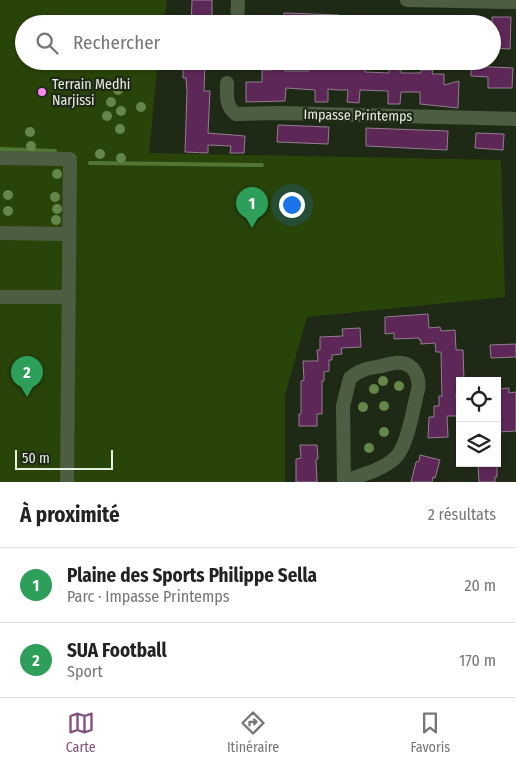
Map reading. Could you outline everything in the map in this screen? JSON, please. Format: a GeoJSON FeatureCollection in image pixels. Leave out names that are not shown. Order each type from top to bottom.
{"type":"FeatureCollection","features":[{"type":"Feature","properties":{"kind":"street"},"geometry":{"type":"LineString","coordinates":[[237,15],[238,0]]}},
{"type":"Feature","properties":{"kind":"street"},"geometry":{"type":"LineString","coordinates":[[407,0],[516,2]]}},
{"type":"Feature","properties":{"kind":"street","name":"Impasse Printemps"},"geometry":{"type":"LineString","coordinates":[[227,83],[229,108],[236,114],[279,113],[516,119]]}},
{"type":"Feature","properties":{"kind":"street"},"geometry":{"type":"LineString","coordinates":[[0,158],[70,159],[67,482]]}},
{"type":"Feature","properties":{"kind":"street"},"geometry":{"type":"LineString","coordinates":[[0,233],[68,234]]}},
{"type":"Feature","properties":{"kind":"street"},"geometry":{"type":"LineString","coordinates":[[0,297],[69,297]]}},
{"type":"Feature","properties":{"kind":"street"},"geometry":{"type":"LineString","coordinates":[[400,362],[409,366],[416,373],[419,381],[418,390],[404,441],[399,452],[395,458],[382,467],[344,481],[343,406],[346,387],[350,378],[362,369],[400,362]]}},
{"type":"Feature","properties":{"kind":"green space"},"geometry":{"type":"Polygon","coordinates":[[[0,0],[167,0],[164,15],[15,15],[15,70],[157,70],[149,153],[501,160],[505,297],[307,317],[285,395],[285,482],[0,482],[0,0]]]}},
{"type":"Feature","properties":{"kind":"building"},"geometry":{"type":"Polygon","coordinates":[[[192,0],[212,0],[212,15],[191,15],[192,0]]]}},
{"type":"Feature","properties":{"kind":"building"},"geometry":{"type":"Polygon","coordinates":[[[284,13],[339,15],[284,15],[284,13]]]}},
{"type":"Feature","properties":{"kind":"building"},"geometry":{"type":"Polygon","coordinates":[[[501,17],[511,17],[510,49],[501,48],[501,17]]]}},
{"type":"Feature","properties":{"kind":"building"},"geometry":{"type":"Polygon","coordinates":[[[513,68],[512,88],[488,88],[488,77],[471,76],[471,70],[513,68]]]}},
{"type":"Feature","properties":{"kind":"building"},"geometry":{"type":"Polygon","coordinates":[[[183,70],[205,70],[204,91],[210,91],[208,133],[245,136],[244,153],[230,153],[231,146],[208,145],[208,153],[185,152],[187,91],[186,78],[183,78],[183,70]]]}},
{"type":"Feature","properties":{"kind":"building"},"geometry":{"type":"Polygon","coordinates":[[[262,70],[365,70],[365,72],[389,73],[389,70],[401,70],[401,73],[421,73],[421,70],[433,70],[432,74],[444,74],[444,85],[459,81],[458,108],[420,104],[420,92],[401,92],[400,104],[388,104],[388,91],[360,90],[359,103],[347,102],[348,90],[328,89],[328,102],[315,102],[315,90],[286,88],[285,101],[246,102],[246,82],[262,82],[262,70]]]}},
{"type":"Feature","properties":{"kind":"building"},"geometry":{"type":"Polygon","coordinates":[[[278,125],[329,127],[328,144],[277,142],[278,125]]]}},
{"type":"Feature","properties":{"kind":"building"},"geometry":{"type":"Polygon","coordinates":[[[366,128],[448,131],[447,150],[366,146],[366,128]]]}},
{"type":"Feature","properties":{"kind":"building"},"geometry":{"type":"Polygon","coordinates":[[[476,133],[504,134],[503,150],[475,148],[476,133]]]}},
{"type":"Feature","properties":{"kind":"building"},"geometry":{"type":"Polygon","coordinates":[[[428,314],[429,328],[440,327],[441,331],[455,330],[456,350],[463,350],[464,377],[456,377],[456,416],[447,416],[448,437],[428,438],[429,417],[434,417],[434,406],[439,406],[439,396],[442,396],[441,352],[436,352],[435,343],[421,344],[419,338],[394,339],[394,333],[385,334],[385,317],[428,314]]]}},
{"type":"Feature","properties":{"kind":"building"},"geometry":{"type":"Polygon","coordinates":[[[360,328],[361,347],[341,348],[342,354],[332,355],[332,360],[329,360],[329,371],[324,372],[324,381],[322,381],[322,414],[317,414],[317,426],[299,426],[301,381],[304,380],[303,361],[318,361],[317,350],[320,350],[320,337],[343,336],[342,329],[360,328]]]}},
{"type":"Feature","properties":{"kind":"building"},"geometry":{"type":"Polygon","coordinates":[[[516,344],[516,357],[491,358],[490,345],[516,344]]]}},
{"type":"Feature","properties":{"kind":"building"},"geometry":{"type":"Polygon","coordinates":[[[509,388],[509,393],[516,392],[516,431],[501,432],[501,389],[509,388]]]}},
{"type":"Feature","properties":{"kind":"building"},"geometry":{"type":"Polygon","coordinates":[[[300,445],[317,445],[317,482],[296,482],[296,459],[301,458],[300,445]]]}},
{"type":"Feature","properties":{"kind":"building"},"geometry":{"type":"Polygon","coordinates":[[[420,455],[440,460],[432,482],[411,482],[416,462],[419,461],[420,455]]]}},
{"type":"Feature","properties":{"kind":"building"},"geometry":{"type":"Polygon","coordinates":[[[478,467],[497,467],[495,482],[479,482],[478,467]]]}},
{"type":"Feature","properties":{"kind":"waterway"},"geometry":{"type":"LineString","coordinates":[[0,149],[55,151]]}},
{"type":"Feature","properties":{"kind":"waterway"},"geometry":{"type":"LineString","coordinates":[[90,163],[262,165]]}},
{"type":"Feature","properties":{"kind":"place","name":"Terrain Medhi Narjissi"},"geometry":{"type":"Point","coordinates":[42,92]}},
{"type":"Feature","properties":{"kind":"place","name":"Plaine des Sports Philippe Sella"},"geometry":{"type":"Point","coordinates":[252,228]}},
{"type":"Feature","properties":{"kind":"place","name":"SUA Football"},"geometry":{"type":"Point","coordinates":[27,397]}}]}
